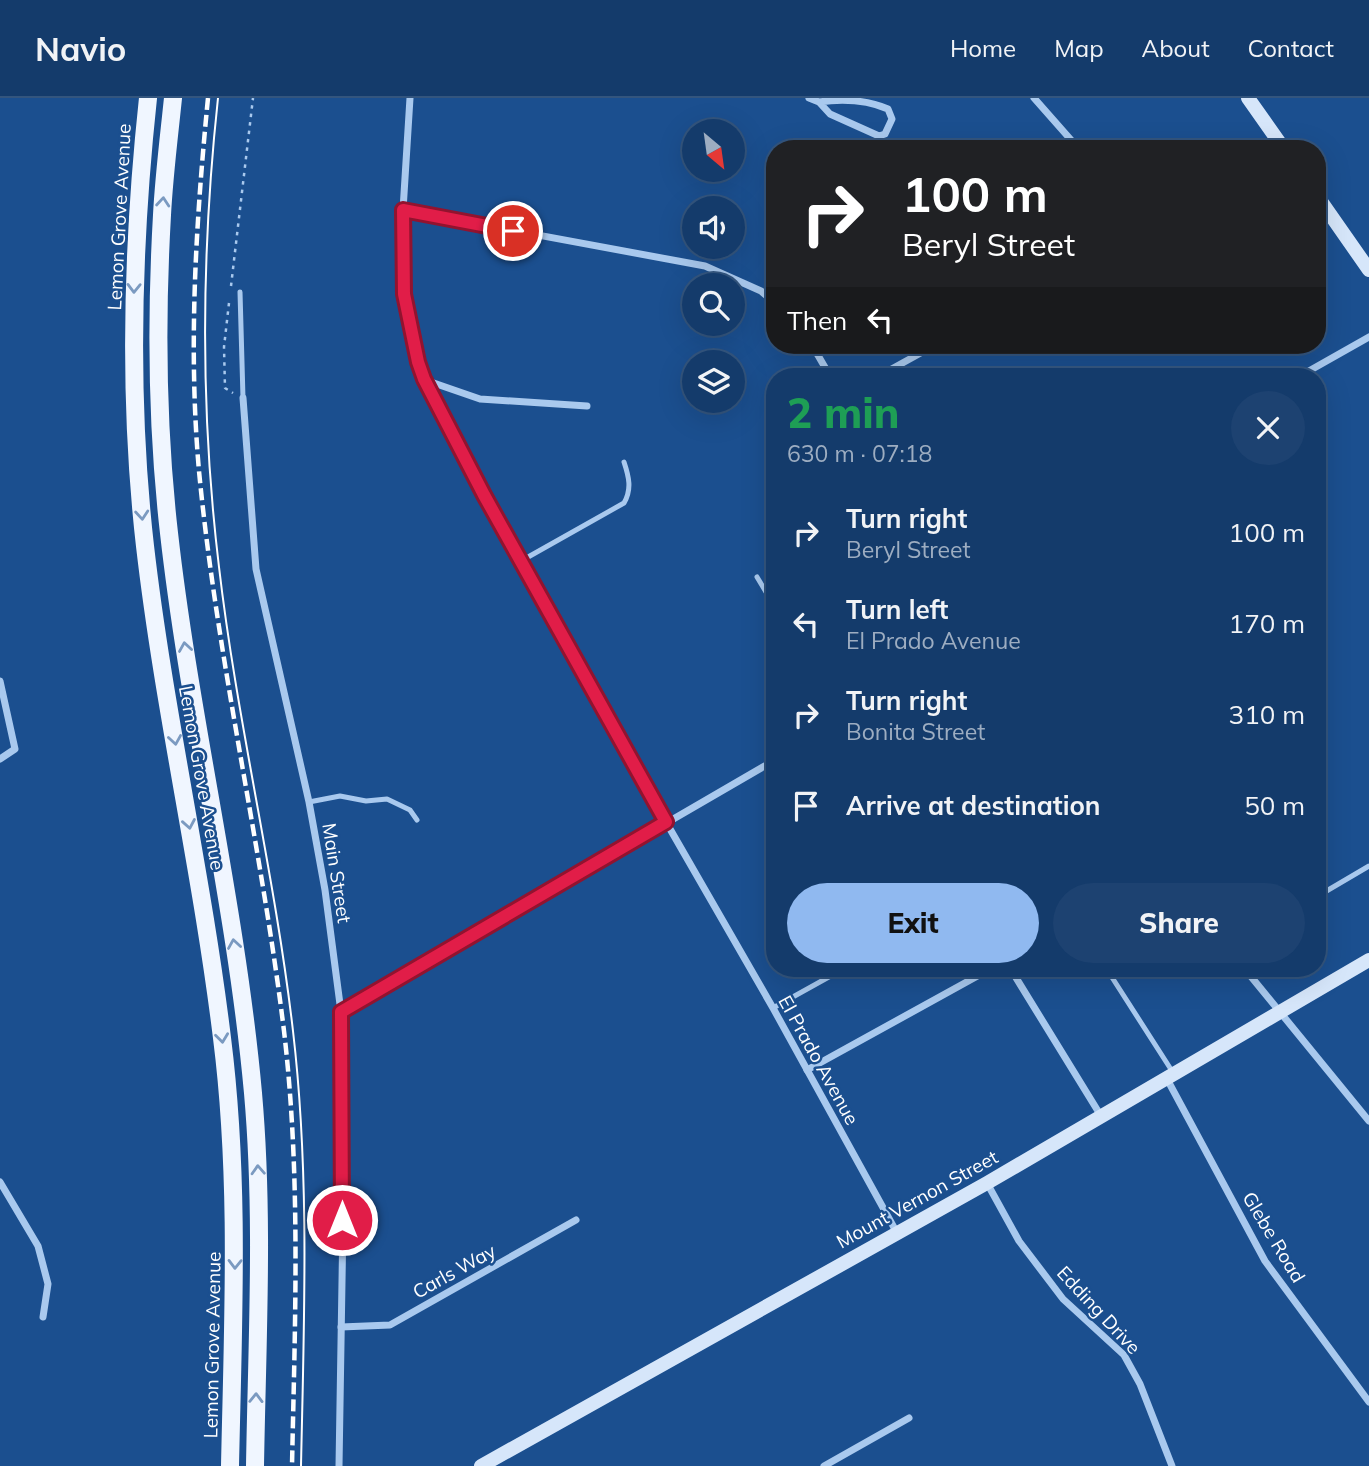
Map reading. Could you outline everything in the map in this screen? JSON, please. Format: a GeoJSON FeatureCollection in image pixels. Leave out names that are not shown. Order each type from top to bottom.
{"type":"FeatureCollection","features":[{"type":"Feature","properties":{"kind":"main road","name":"Lemon Grove Avenue"},"geometry":{"type":"LineString","coordinates":[[148,98],[134,277],[133,360],[138,469],[156,634],[223,1039],[232,1137],[235,1251],[230,1466]]}},
{"type":"Feature","properties":{"kind":"main road","name":"Lemon Grove Avenue"},"geometry":{"type":"LineString","coordinates":[[173,98],[162,214],[159,302],[163,453],[177,601],[244,1014],[253,1092],[259,1178],[255,1466]]}},
{"type":"Feature","properties":{"kind":"main road"},"geometry":{"type":"LineString","coordinates":[[142,152],[167,154]]}},
{"type":"Feature","properties":{"kind":"main road"},"geometry":{"type":"LineString","coordinates":[[197,873],[221,868]]}},
{"type":"Feature","properties":{"kind":"street","name":"El Prado Avenue"},"geometry":{"type":"LineString","coordinates":[[410,98],[403,210],[404,294],[424,379],[521,561],[897,1233]]}},
{"type":"Feature","properties":{"kind":"street"},"geometry":{"type":"LineString","coordinates":[[809,98],[818,102],[830,114],[879,136],[885,134],[892,119],[888,109],[876,104],[833,100],[818,102]]}},
{"type":"Feature","properties":{"kind":"street"},"geometry":{"type":"LineString","coordinates":[[1034,98],[1071,140]]}},
{"type":"Feature","properties":{"kind":"street"},"geometry":{"type":"LineString","coordinates":[[1248,98],[1278,140]]}},
{"type":"Feature","properties":{"kind":"street"},"geometry":{"type":"LineString","coordinates":[[1326,208],[1369,270]]}},
{"type":"Feature","properties":{"kind":"street"},"geometry":{"type":"LineString","coordinates":[[403,210],[705,266],[766,295]]}},
{"type":"Feature","properties":{"kind":"street"},"geometry":{"type":"LineString","coordinates":[[1314,368],[1369,337]]}},
{"type":"Feature","properties":{"kind":"street"},"geometry":{"type":"LineString","coordinates":[[893,368],[919,354]]}},
{"type":"Feature","properties":{"kind":"street"},"geometry":{"type":"LineString","coordinates":[[424,379],[480,399],[587,406]]}},
{"type":"Feature","properties":{"kind":"street","name":"Main Street"},"geometry":{"type":"LineString","coordinates":[[243,398],[256,569],[309,802],[325,890],[341,1012],[339,1466]]}},
{"type":"Feature","properties":{"kind":"street"},"geometry":{"type":"LineString","coordinates":[[0,681],[15,749],[0,759]]}},
{"type":"Feature","properties":{"kind":"street"},"geometry":{"type":"LineString","coordinates":[[341,1012],[766,765]]}},
{"type":"Feature","properties":{"kind":"street","name":"Mount Vernon Street"},"geometry":{"type":"LineString","coordinates":[[481,1466],[987,1184],[1369,960]]}},
{"type":"Feature","properties":{"kind":"street"},"geometry":{"type":"LineString","coordinates":[[807,1070],[976,977]]}},
{"type":"Feature","properties":{"kind":"street"},"geometry":{"type":"LineString","coordinates":[[1016,977],[1102,1116]]}},
{"type":"Feature","properties":{"kind":"street"},"geometry":{"type":"LineString","coordinates":[[1252,977],[1369,1121]]}},
{"type":"Feature","properties":{"kind":"street","name":"Glebe Road"},"geometry":{"type":"LineString","coordinates":[[1170,1076],[1265,1261],[1369,1402]]}},
{"type":"Feature","properties":{"kind":"street"},"geometry":{"type":"LineString","coordinates":[[0,1182],[38,1246],[48,1284],[43,1317]]}},
{"type":"Feature","properties":{"kind":"street","name":"Edding Drive"},"geometry":{"type":"LineString","coordinates":[[987,1184],[1019,1241],[1063,1299],[1124,1355],[1140,1384],[1172,1466]]}},
{"type":"Feature","properties":{"kind":"street","name":"Carls Way"},"geometry":{"type":"LineString","coordinates":[[341,1327],[390,1325],[576,1220]]}},
{"type":"Feature","properties":{"kind":"street"},"geometry":{"type":"LineString","coordinates":[[824,1466],[909,1418]]}},
{"type":"Feature","properties":{"kind":"lane","name":"Main Street"},"geometry":{"type":"LineString","coordinates":[[240,292],[243,398]]}},
{"type":"Feature","properties":{"kind":"lane"},"geometry":{"type":"LineString","coordinates":[[521,561],[624,503],[629,494],[629,478],[624,462]]}},
{"type":"Feature","properties":{"kind":"lane"},"geometry":{"type":"LineString","coordinates":[[757,577],[766,593]]}},
{"type":"Feature","properties":{"kind":"lane"},"geometry":{"type":"LineString","coordinates":[[309,802],[340,796],[366,801],[387,799],[410,810],[417,820]]}},
{"type":"Feature","properties":{"kind":"lane"},"geometry":{"type":"LineString","coordinates":[[1326,891],[1369,866]]}},
{"type":"Feature","properties":{"kind":"lane"},"geometry":{"type":"LineString","coordinates":[[773,1008],[829,977]]}},
{"type":"Feature","properties":{"kind":"lane"},"geometry":{"type":"LineString","coordinates":[[1111,977],[1170,1076]]}},
{"type":"Feature","properties":{"kind":"path"},"geometry":{"type":"LineString","coordinates":[[243,398],[225,388],[224,347],[253,98]]}},
{"type":"Feature","properties":{"kind":"tram line"},"geometry":{"type":"LineString","coordinates":[[218,98],[206,274],[208,450],[227,625],[276,914],[298,1085],[304,1194],[301,1466]]}},
{"type":"Feature","properties":{"kind":"railway"},"geometry":{"type":"LineString","coordinates":[[208,98],[195,284],[196,424],[207,541],[264,891],[289,1085],[296,1248],[292,1466]]}},
{"type":"Feature","properties":{"kind":"route"},"geometry":{"type":"LineString","coordinates":[[342,1220],[341,1012],[666,822],[484,495],[424,379],[418,362],[404,294],[403,210],[513,231]]}}]}
